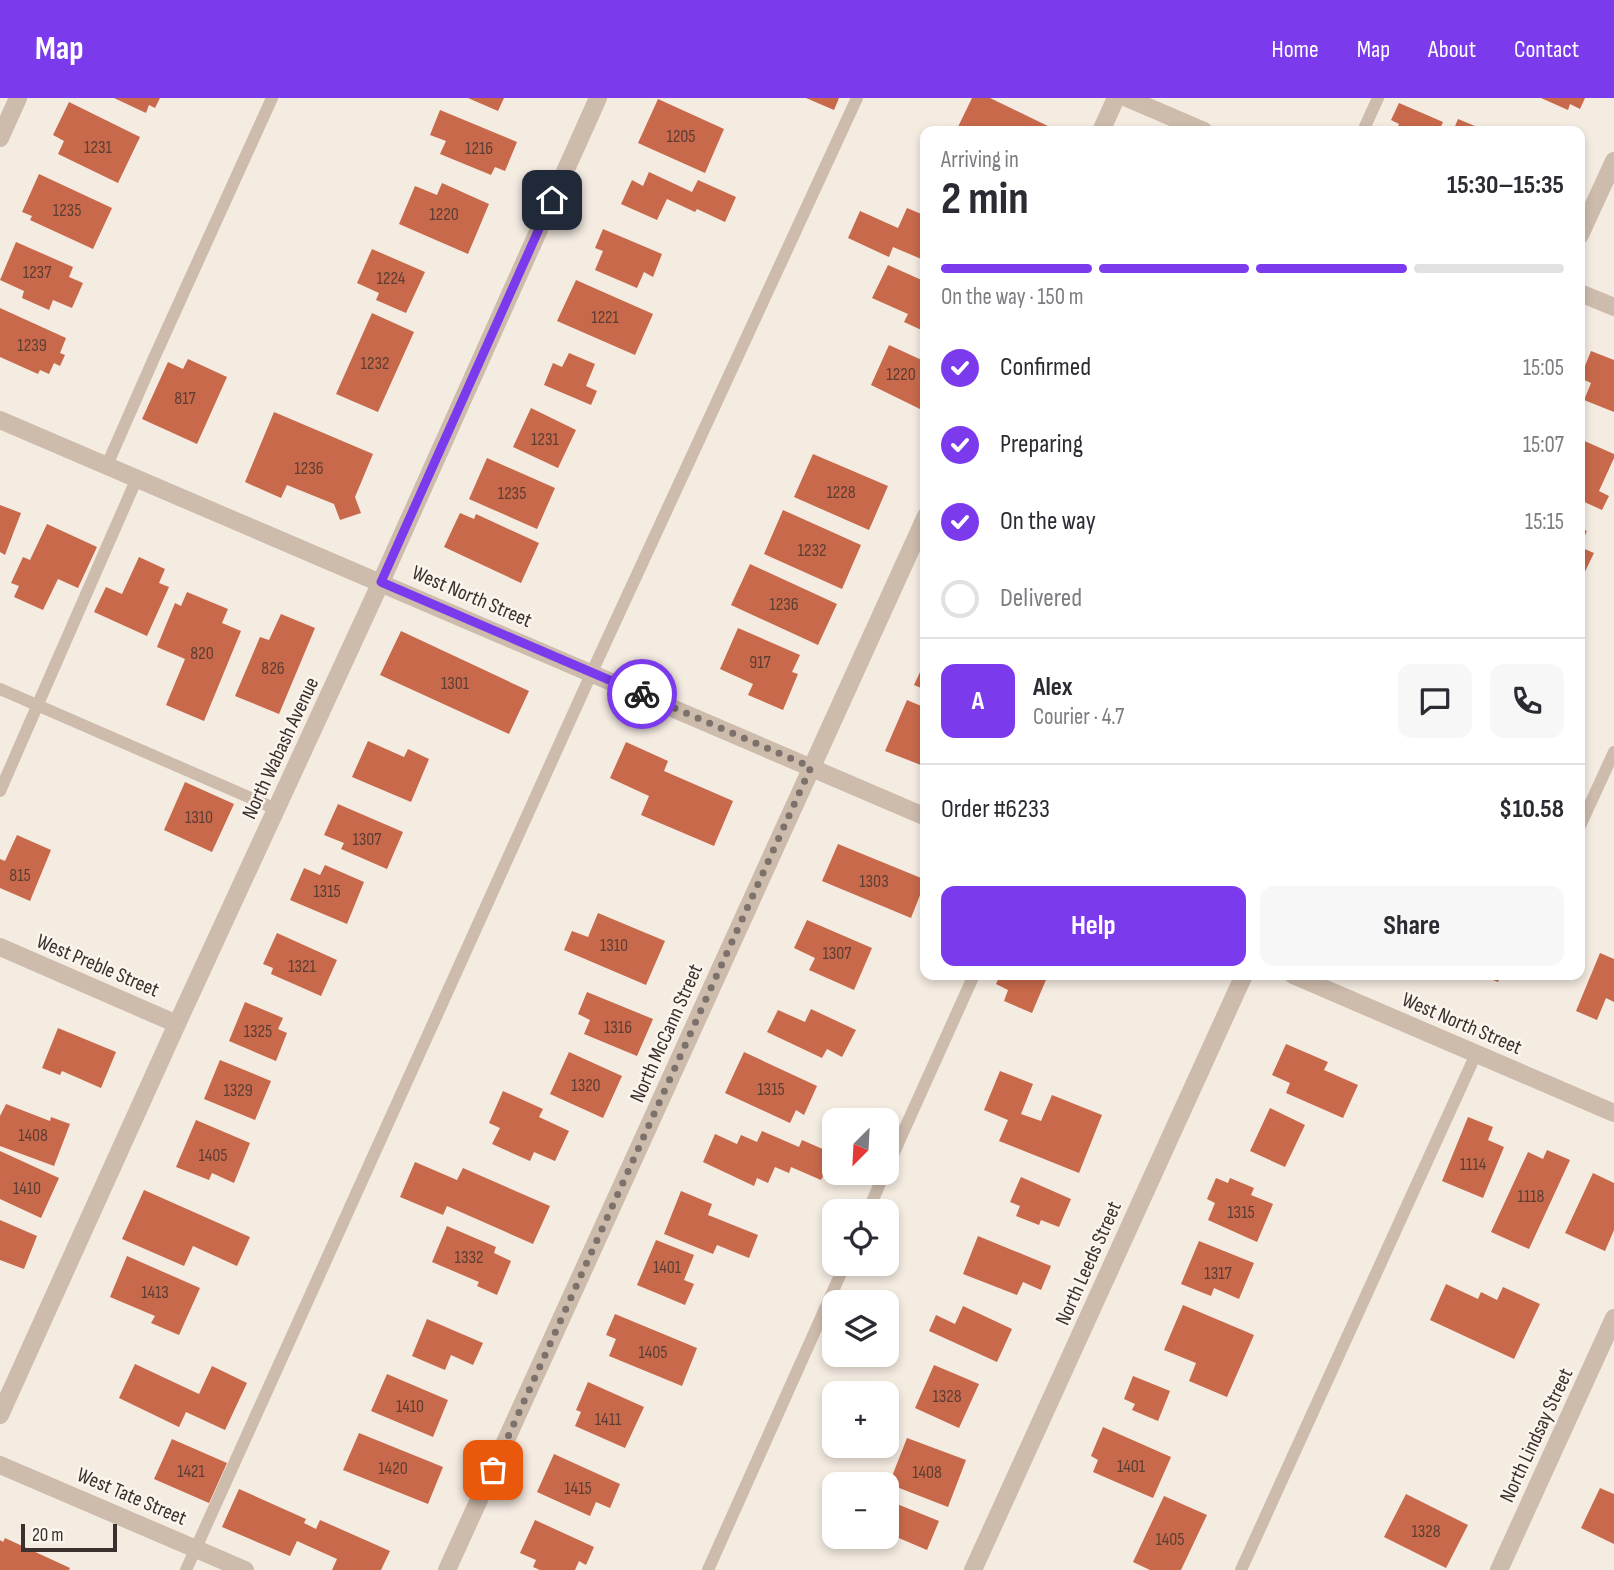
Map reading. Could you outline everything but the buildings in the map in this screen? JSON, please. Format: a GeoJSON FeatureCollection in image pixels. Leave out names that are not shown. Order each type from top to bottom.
{"type":"FeatureCollection","features":[{"type":"Feature","properties":{"kind":"street"},"geometry":{"type":"LineString","coordinates":[[0,138],[18,98]]}},
{"type":"Feature","properties":{"kind":"street","name":"North Wabash Avenue"},"geometry":{"type":"LineString","coordinates":[[0,1415],[381,582],[598,98]]}},
{"type":"Feature","properties":{"kind":"street"},"geometry":{"type":"LineString","coordinates":[[1103,126],[1116,98]]}},
{"type":"Feature","properties":{"kind":"street"},"geometry":{"type":"LineString","coordinates":[[1127,98],[1192,126]]}},
{"type":"Feature","properties":{"kind":"street"},"geometry":{"type":"LineString","coordinates":[[1585,224],[1614,161]]}},
{"type":"Feature","properties":{"kind":"street"},"geometry":{"type":"LineString","coordinates":[[1585,295],[1614,307]]}},
{"type":"Feature","properties":{"kind":"street","name":"West North Street"},"geometry":{"type":"LineString","coordinates":[[0,420],[920,814]]}},
{"type":"Feature","properties":{"kind":"street","name":"North McCann Street"},"geometry":{"type":"LineString","coordinates":[[447,1570],[920,529]]}},
{"type":"Feature","properties":{"kind":"street","name":"West Preble Street"},"geometry":{"type":"LineString","coordinates":[[0,947],[177,1024]]}},
{"type":"Feature","properties":{"kind":"street","name":"North Leeds Street"},"geometry":{"type":"LineString","coordinates":[[973,1570],[1242,980]]}},
{"type":"Feature","properties":{"kind":"street","name":"West North Street"},"geometry":{"type":"LineString","coordinates":[[1305,980],[1614,1113]]}},
{"type":"Feature","properties":{"kind":"street","name":"North Lindsay Street"},"geometry":{"type":"LineString","coordinates":[[1499,1570],[1614,1318]]}},
{"type":"Feature","properties":{"kind":"street","name":"West Tate Street"},"geometry":{"type":"LineString","coordinates":[[0,1465],[245,1570]]}},
{"type":"Feature","properties":{"kind":"lane"},"geometry":{"type":"LineString","coordinates":[[107,466],[272,98]]}},
{"type":"Feature","properties":{"kind":"lane"},"geometry":{"type":"LineString","coordinates":[[186,1570],[592,672],[857,98]]}},
{"type":"Feature","properties":{"kind":"lane"},"geometry":{"type":"LineString","coordinates":[[1365,126],[1378,98]]}},
{"type":"Feature","properties":{"kind":"lane"},"geometry":{"type":"LineString","coordinates":[[0,791],[136,478]]}},
{"type":"Feature","properties":{"kind":"lane"},"geometry":{"type":"LineString","coordinates":[[0,689],[276,809]]}},
{"type":"Feature","properties":{"kind":"lane"},"geometry":{"type":"LineString","coordinates":[[1585,815],[1614,752]]}},
{"type":"Feature","properties":{"kind":"lane"},"geometry":{"type":"LineString","coordinates":[[900,1139],[972,980]]}},
{"type":"Feature","properties":{"kind":"lane"},"geometry":{"type":"LineString","coordinates":[[1241,1570],[1476,1054]]}},
{"type":"Feature","properties":{"kind":"lane"},"geometry":{"type":"LineString","coordinates":[[708,1570],[840,1276]]}},
{"type":"Feature","properties":{"kind":"way so far"},"geometry":{"type":"LineString","coordinates":[[493,1470],[811,767],[642,694]]}},
{"type":"Feature","properties":{"kind":"route"},"geometry":{"type":"LineString","coordinates":[[552,200],[381,582],[642,694]]}}]}
